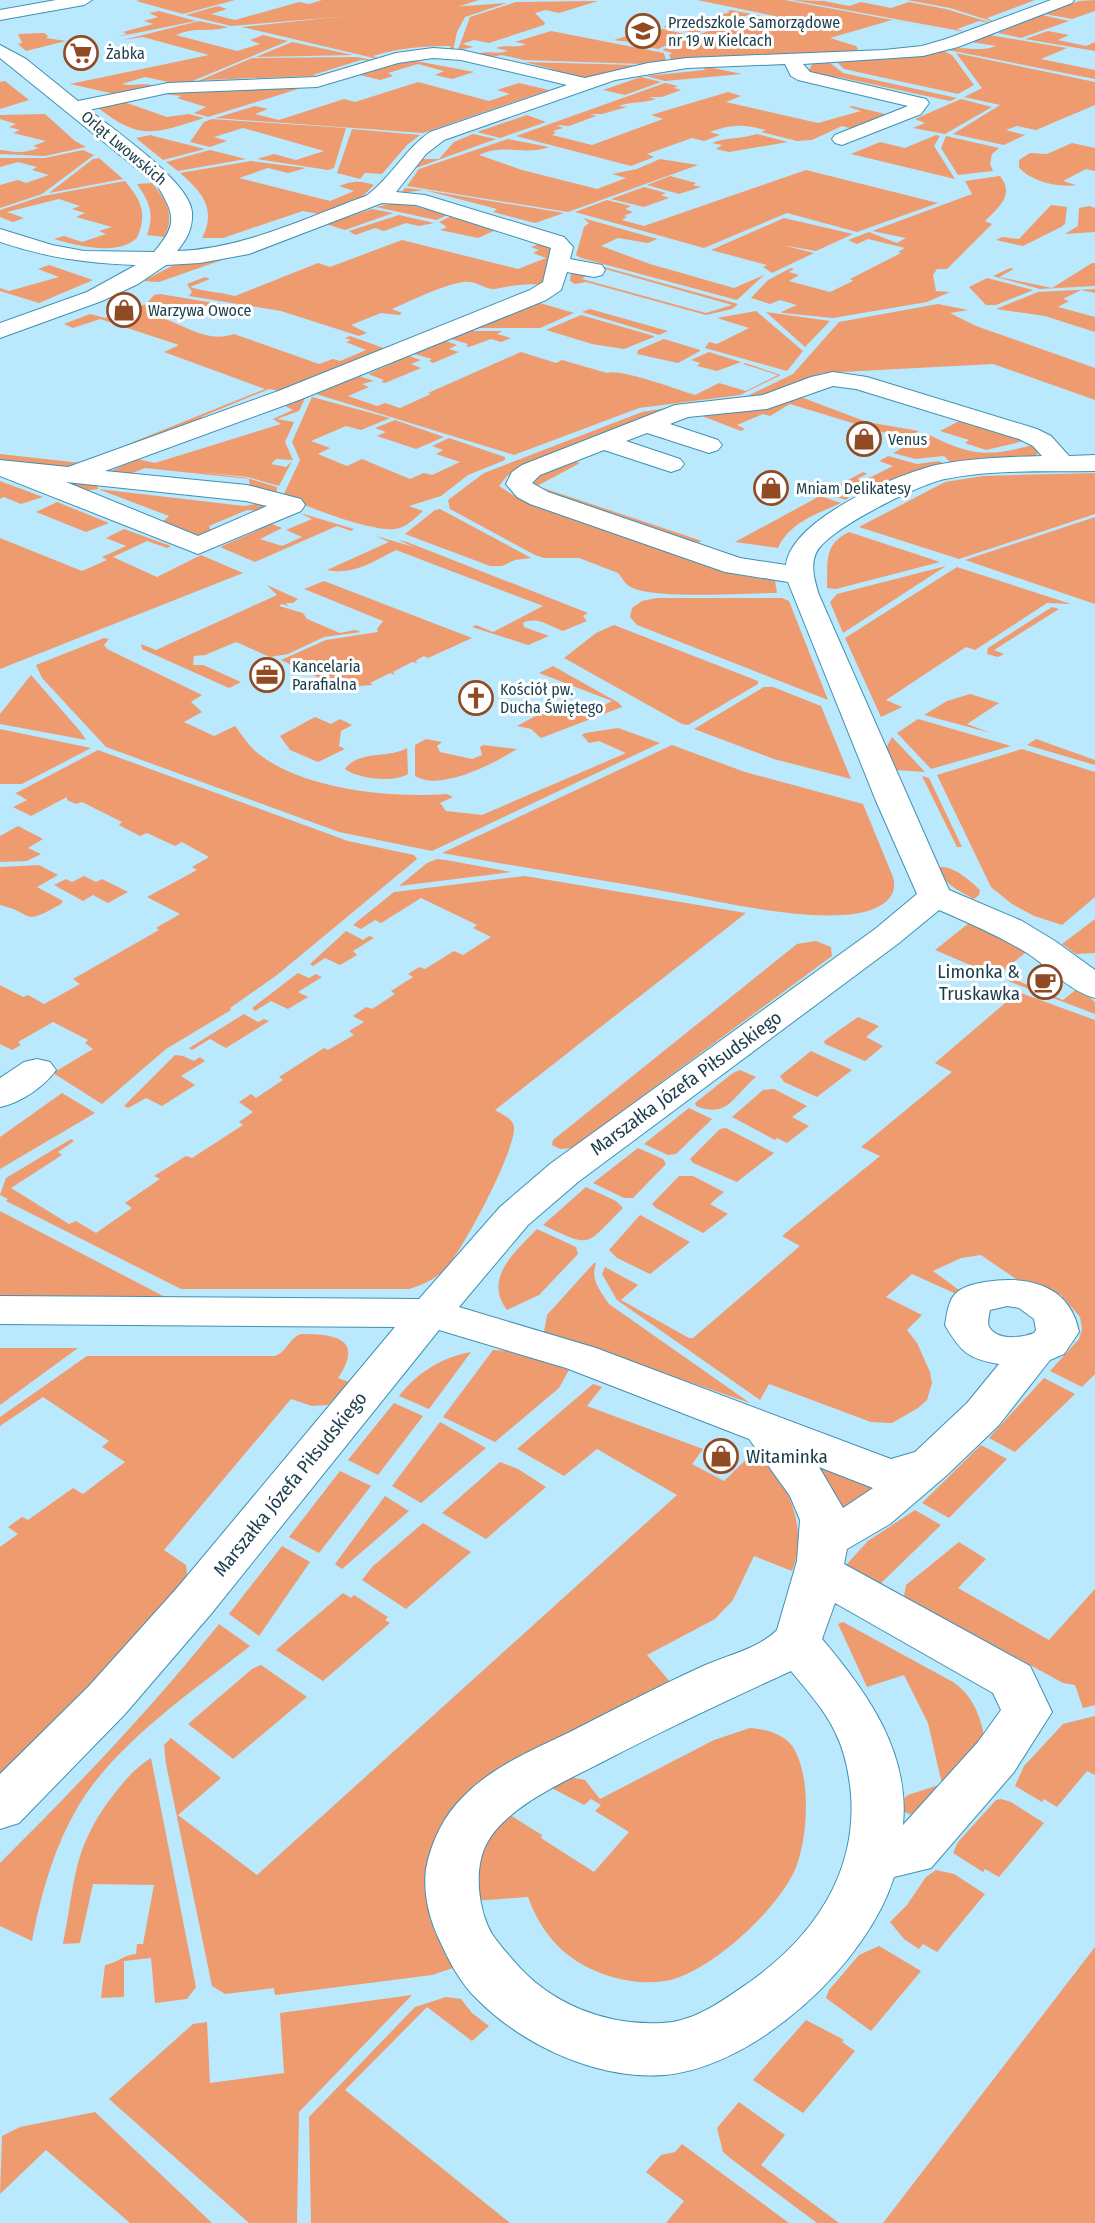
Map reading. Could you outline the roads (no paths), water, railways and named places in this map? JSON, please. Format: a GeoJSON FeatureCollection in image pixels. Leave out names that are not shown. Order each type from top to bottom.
{"type":"FeatureCollection","features":[{"type":"Feature","properties":{"kind":"street"},"geometry":{"type":"LineString","coordinates":[[0,15],[84,0]]}},
{"type":"Feature","properties":{"kind":"street"},"geometry":{"type":"LineString","coordinates":[[0,236],[69,254],[161,258],[200,257],[231,252],[380,197],[433,138],[586,84],[652,67],[791,59],[870,47],[922,51],[966,38],[1066,0]]}},
{"type":"Feature","properties":{"kind":"street"},"geometry":{"type":"LineString","coordinates":[[930,31],[966,38]]}},
{"type":"Feature","properties":{"kind":"street","name":"Orląt Lwowskich"},"geometry":{"type":"LineString","coordinates":[[0,331],[118,285],[161,258],[175,244],[183,226],[184,209],[165,181],[1,49]]}},
{"type":"Feature","properties":{"kind":"street"},"geometry":{"type":"LineString","coordinates":[[74,107],[168,88],[317,82],[396,58],[433,53],[461,55],[586,84]]}},
{"type":"Feature","properties":{"kind":"street"},"geometry":{"type":"LineString","coordinates":[[791,59],[797,72],[804,76],[920,103],[919,107],[911,111],[842,139]]}},
{"type":"Feature","properties":{"kind":"street"},"geometry":{"type":"LineString","coordinates":[[380,197],[418,200],[553,239],[562,247],[559,280]]}},
{"type":"Feature","properties":{"kind":"street"},"geometry":{"type":"LineString","coordinates":[[73,474],[348,372],[538,295],[559,280],[594,270]]}},
{"type":"Feature","properties":{"kind":"street"},"geometry":{"type":"LineString","coordinates":[[801,576],[735,566],[539,498],[519,484],[521,477],[531,470],[684,410],[767,402],[833,379],[845,379],[1028,434],[1042,441],[1062,464]]}},
{"type":"Feature","properties":{"kind":"street"},"geometry":{"type":"LineString","coordinates":[[854,404],[883,390]]}},
{"type":"Feature","properties":{"kind":"street"},"geometry":{"type":"LineString","coordinates":[[914,420],[938,407]]}},
{"type":"Feature","properties":{"kind":"street"},"geometry":{"type":"LineString","coordinates":[[647,425],[709,445]]}},
{"type":"Feature","properties":{"kind":"street"},"geometry":{"type":"LineString","coordinates":[[603,442],[671,464]]}},
{"type":"Feature","properties":{"kind":"street"},"geometry":{"type":"LineString","coordinates":[[1095,463],[954,470],[923,477],[826,527],[808,540],[802,553],[801,576],[809,606],[935,896],[1010,928],[1043,948],[1095,987]]}},
{"type":"Feature","properties":{"kind":"street"},"geometry":{"type":"LineString","coordinates":[[5,469],[258,494],[292,505],[198,546],[5,469]]}},
{"type":"Feature","properties":{"kind":"street","name":"Marszałka Józefa Piłsudskiego"},"geometry":{"type":"LineString","coordinates":[[0,1808],[107,1700],[194,1601],[430,1313],[514,1216],[564,1173],[887,936],[935,896]]}},
{"type":"Feature","properties":{"kind":"street"},"geometry":{"type":"LineString","coordinates":[[0,1096],[37,1070]]}},
{"type":"Feature","properties":{"kind":"street"},"geometry":{"type":"LineString","coordinates":[[0,1310],[430,1313],[581,1357],[890,1476],[931,1464]]}},
{"type":"Feature","properties":{"kind":"street"},"geometry":{"type":"LineString","coordinates":[[821,1556],[931,1464],[983,1414],[1034,1351]]}},
{"type":"Feature","properties":{"kind":"street"},"geometry":{"type":"LineString","coordinates":[[765,1429],[818,1504],[826,1533],[796,1642],[779,1654],[695,1691],[547,1767],[508,1791],[473,1821],[457,1849],[452,1882],[454,1910],[464,1940],[497,1984],[527,2008],[565,2030],[598,2043],[625,2049],[666,2049],[715,2034],[790,1984],[821,1955],[849,1918],[875,1857],[879,1830],[879,1800],[864,1740],[841,1699],[796,1642]]}},
{"type":"Feature","properties":{"kind":"street"},"geometry":{"type":"LineString","coordinates":[[821,1556],[1012,1680],[1027,1712],[996,1757],[912,1852],[875,1857]]}},
{"type":"Feature","properties":{"kind":"place","name":"Przedszkole Samorządowe nr 19 w Kielcach"},"geometry":{"type":"Point","coordinates":[643,31]}},
{"type":"Feature","properties":{"kind":"place","name":"Żabka"},"geometry":{"type":"Point","coordinates":[81,53]}},
{"type":"Feature","properties":{"kind":"place","name":"Warzywa Owoce"},"geometry":{"type":"Point","coordinates":[124,310]}},
{"type":"Feature","properties":{"kind":"place","name":"Venus"},"geometry":{"type":"Point","coordinates":[864,439]}},
{"type":"Feature","properties":{"kind":"place","name":"Mniam Delikatesy"},"geometry":{"type":"Point","coordinates":[771,488]}},
{"type":"Feature","properties":{"kind":"place","name":"Kancelaria Parafialna"},"geometry":{"type":"Point","coordinates":[267,675]}},
{"type":"Feature","properties":{"kind":"place","name":"Kościół pw. Ducha Świętego"},"geometry":{"type":"Point","coordinates":[476,698]}},
{"type":"Feature","properties":{"kind":"place","name":"Limonka & Truskawka"},"geometry":{"type":"Point","coordinates":[1045,982]}},
{"type":"Feature","properties":{"kind":"place","name":"Witaminka"},"geometry":{"type":"Point","coordinates":[721,1456]}}]}
